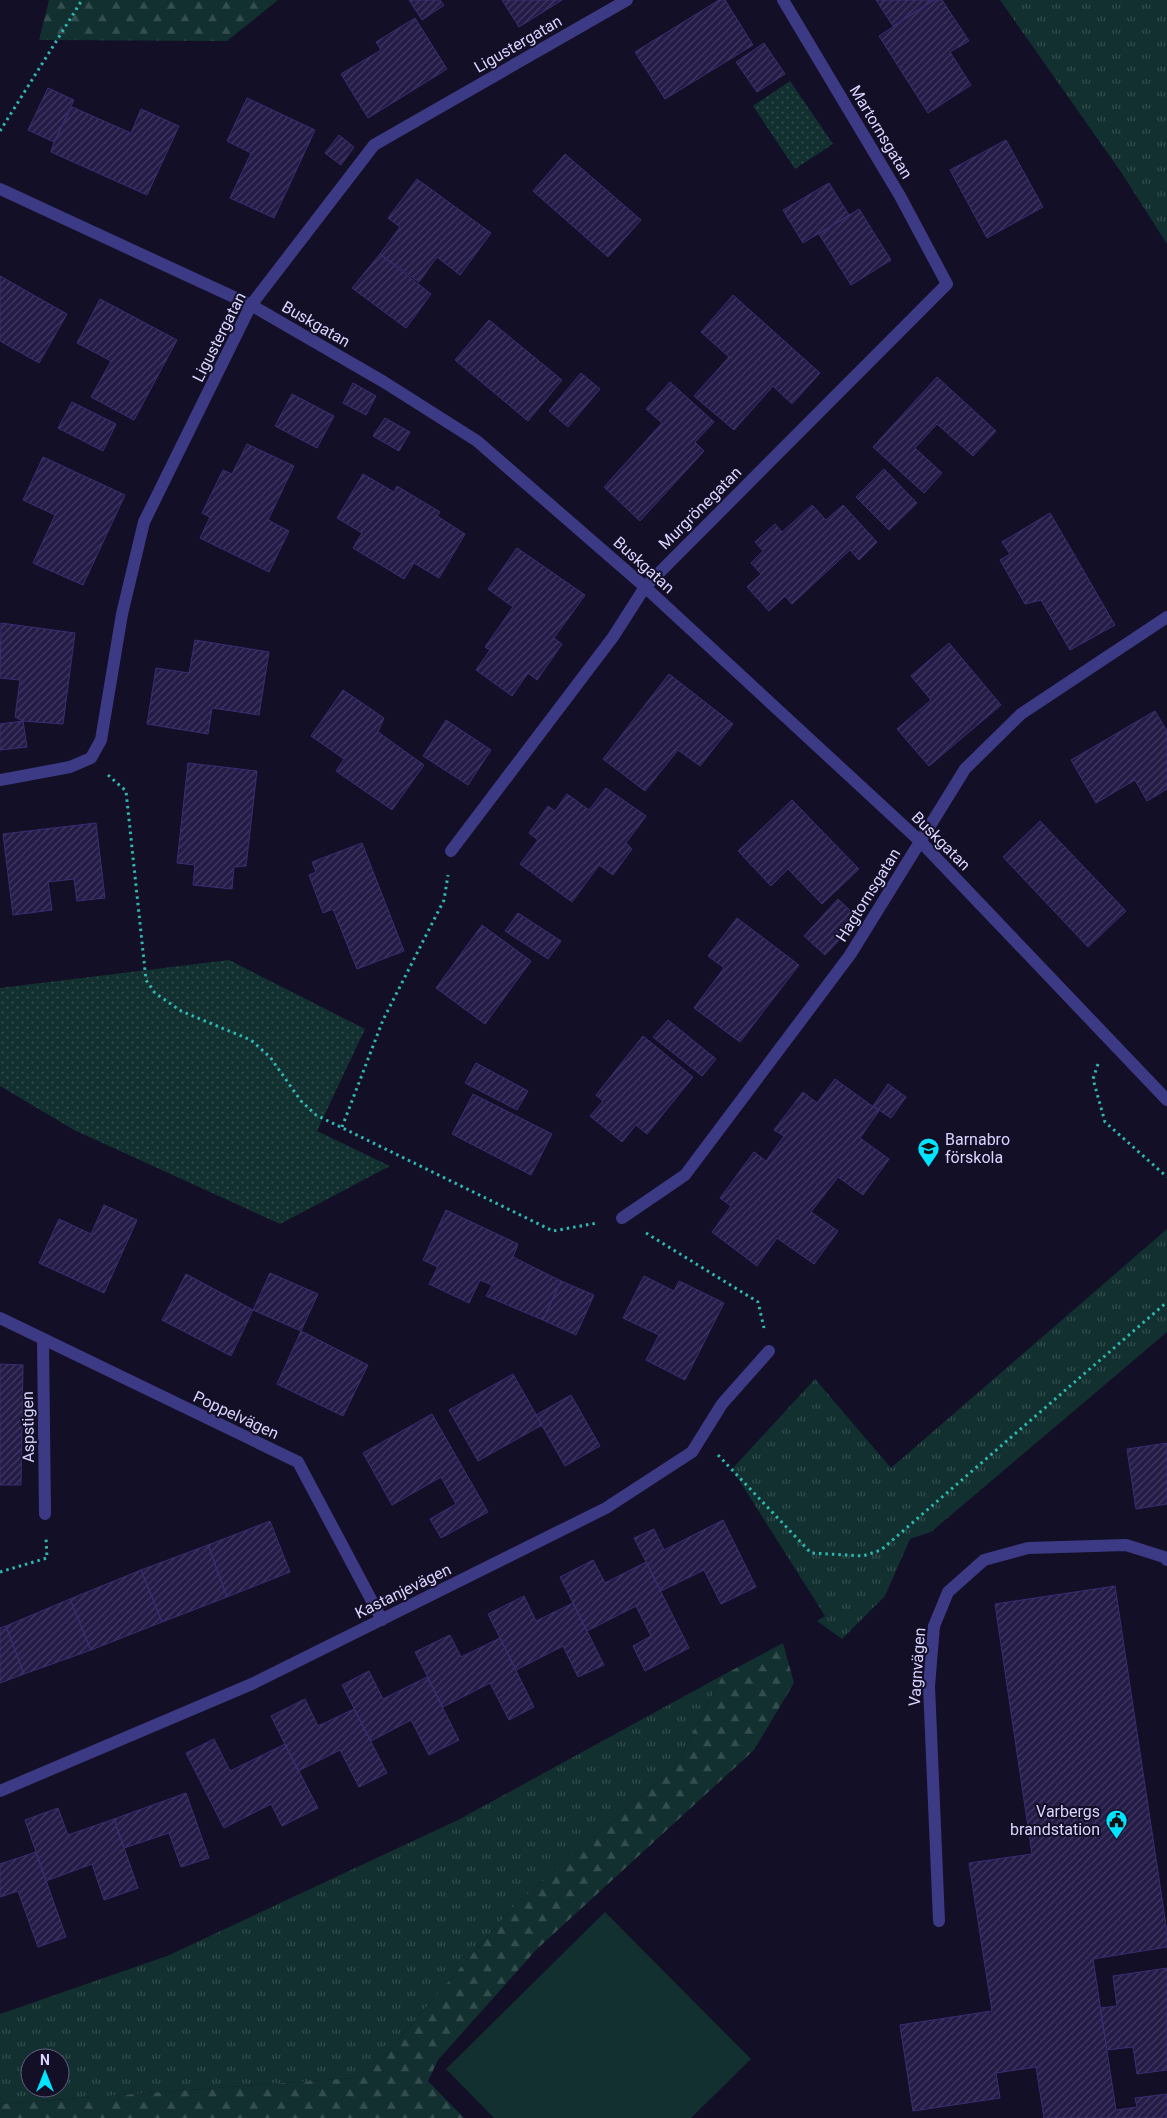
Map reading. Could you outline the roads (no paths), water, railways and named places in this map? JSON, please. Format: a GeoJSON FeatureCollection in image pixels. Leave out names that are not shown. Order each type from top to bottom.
{"type":"FeatureCollection","features":[{"type":"Feature","properties":{"kind":"street","name":"Ligustergatan"},"geometry":{"type":"LineString","coordinates":[[0,780],[70,767],[91,758],[101,740],[122,614],[144,522],[251,305],[374,145],[626,0]]}},
{"type":"Feature","properties":{"kind":"street","name":"Martornsgatan"},"geometry":{"type":"LineString","coordinates":[[783,0],[900,196],[947,284]]}},
{"type":"Feature","properties":{"kind":"street","name":"Buskgatan"},"geometry":{"type":"LineString","coordinates":[[0,189],[251,305],[384,382],[477,441],[645,587],[921,842],[1167,1100]]}},
{"type":"Feature","properties":{"kind":"street","name":"Murgrönegatan"},"geometry":{"type":"LineString","coordinates":[[451,851],[613,637],[645,587],[947,284]]}},
{"type":"Feature","properties":{"kind":"street","name":"Hagtornsgatan"},"geometry":{"type":"LineString","coordinates":[[622,1218],[685,1175],[850,955],[965,769],[1021,714],[1167,617]]}},
{"type":"Feature","properties":{"kind":"street","name":"Poppelvägen"},"geometry":{"type":"LineString","coordinates":[[0,1318],[298,1462],[382,1620]]}},
{"type":"Feature","properties":{"kind":"street","name":"Aspstigen"},"geometry":{"type":"LineString","coordinates":[[43,1340],[45,1514]]}},
{"type":"Feature","properties":{"kind":"street","name":"Kastanjevägen"},"geometry":{"type":"LineString","coordinates":[[0,1790],[254,1683],[606,1508],[692,1452],[722,1404],[769,1351]]}},
{"type":"Feature","properties":{"kind":"street","name":"Vagnvägen"},"geometry":{"type":"LineString","coordinates":[[939,1922],[929,1686],[934,1626],[948,1592],[984,1560],[1028,1548],[1126,1545],[1164,1557],[1167,1560]]}},
{"type":"Feature","properties":{"kind":"place","name":"Barnabro förskola"},"geometry":{"type":"Point","coordinates":[929,1167]}},
{"type":"Feature","properties":{"kind":"place","name":"Varbergs brandstation"},"geometry":{"type":"Point","coordinates":[1116,1839]}}]}
